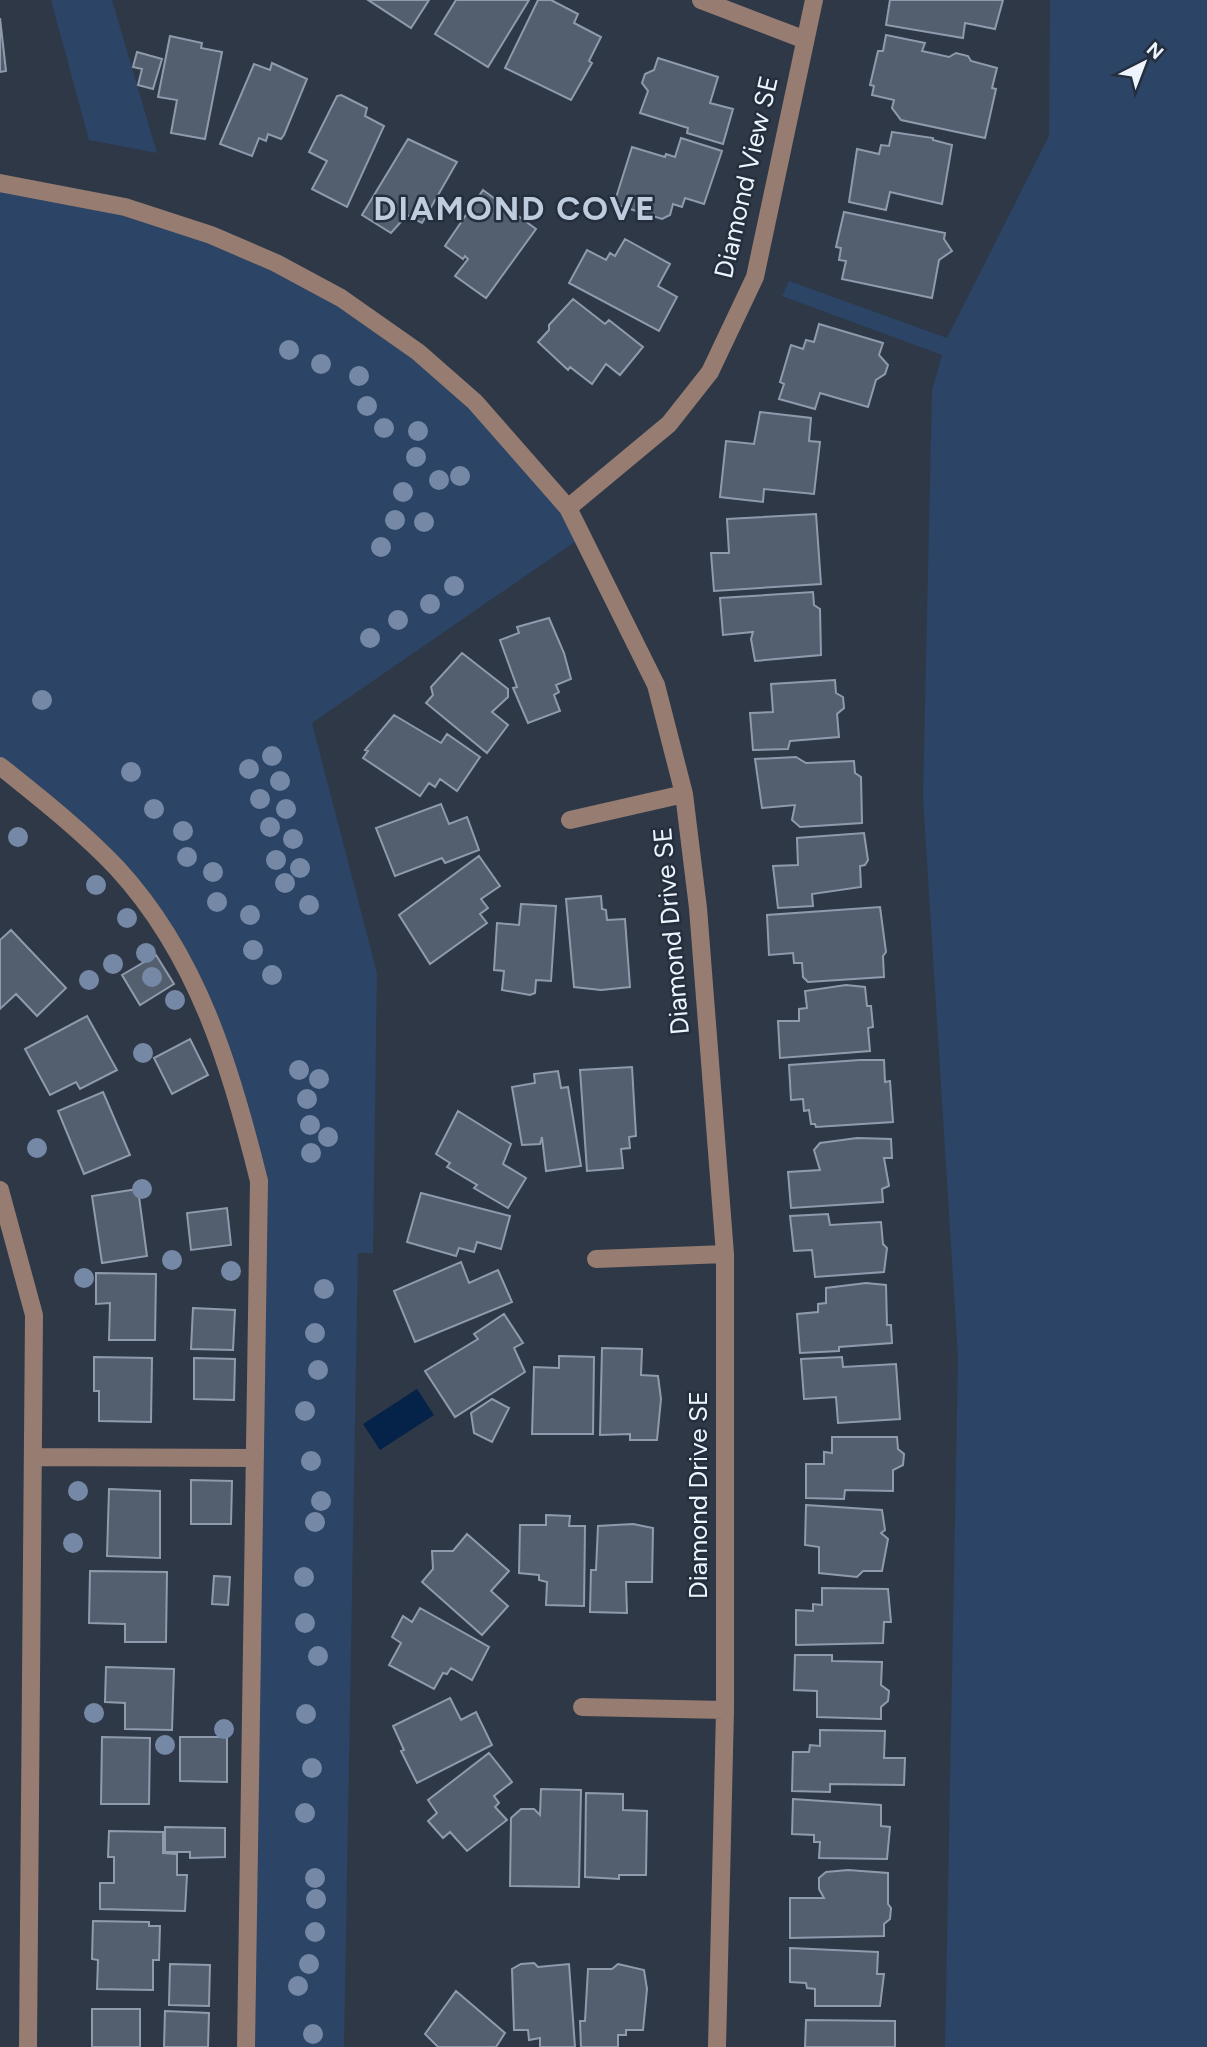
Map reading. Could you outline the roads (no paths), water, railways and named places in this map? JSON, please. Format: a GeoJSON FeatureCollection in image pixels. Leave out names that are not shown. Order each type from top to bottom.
{"type":"FeatureCollection","features":[{"type":"Feature","properties":{"kind":"street"},"geometry":{"type":"LineString","coordinates":[[701,0],[803,39]]}},
{"type":"Feature","properties":{"kind":"street","name":"Diamond View SE"},"geometry":{"type":"LineString","coordinates":[[568,508],[669,424],[710,372],[755,277],[803,39],[814,0]]}},
{"type":"Feature","properties":{"kind":"street","name":"Diamond Drive SE"},"geometry":{"type":"LineString","coordinates":[[0,183],[125,206],[198,231],[276,263],[341,298],[418,352],[475,402],[568,508],[656,685],[684,794],[699,922],[724,1254],[724,1710],[717,2047]]}},
{"type":"Feature","properties":{"kind":"street"},"geometry":{"type":"LineString","coordinates":[[0,766],[49,805],[117,869],[163,929],[202,996],[236,1086],[259,1181],[246,2047]]}},
{"type":"Feature","properties":{"kind":"street"},"geometry":{"type":"LineString","coordinates":[[570,820],[684,794]]}},
{"type":"Feature","properties":{"kind":"street"},"geometry":{"type":"LineString","coordinates":[[0,1191],[34,1315],[28,2047]]}},
{"type":"Feature","properties":{"kind":"street"},"geometry":{"type":"LineString","coordinates":[[596,1259],[724,1254]]}},
{"type":"Feature","properties":{"kind":"street"},"geometry":{"type":"LineString","coordinates":[[33,1457],[255,1458]]}},
{"type":"Feature","properties":{"kind":"street"},"geometry":{"type":"LineString","coordinates":[[582,1707],[724,1710]]}},
{"type":"Feature","properties":{"kind":"district","name":"DIAMOND COVE"},"geometry":{"type":"Point","coordinates":[515,208]}}]}
